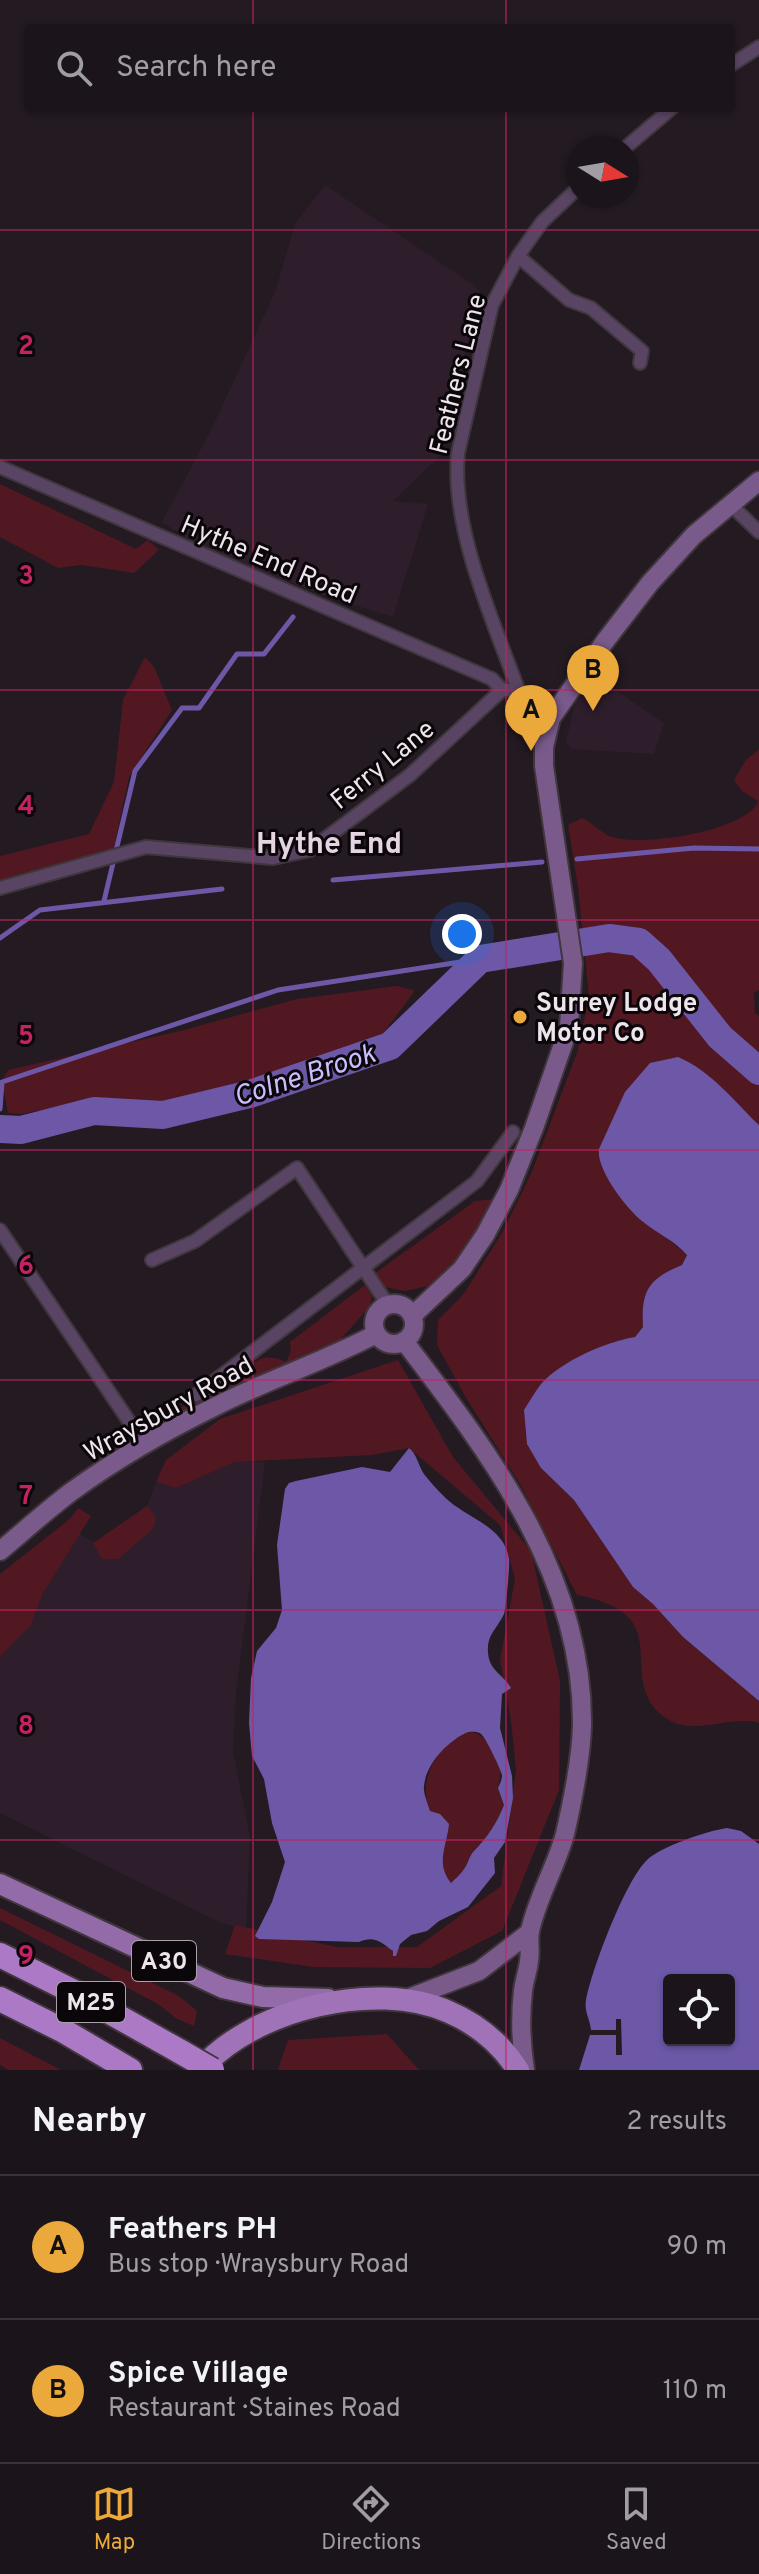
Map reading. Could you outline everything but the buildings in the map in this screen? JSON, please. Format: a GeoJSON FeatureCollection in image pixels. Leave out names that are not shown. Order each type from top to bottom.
{"type":"FeatureCollection","features":[{"type":"Feature","properties":{"kind":"highway","name":"M25"},"geometry":{"type":"LineString","coordinates":[[0,1955],[76,1993],[212,2070]]}},
{"type":"Feature","properties":{"kind":"highway","name":"M25"},"geometry":{"type":"LineString","coordinates":[[0,1999],[62,2030],[130,2070]]}},
{"type":"Feature","properties":{"kind":"highway"},"geometry":{"type":"LineString","coordinates":[[200,2070],[255,2028],[338,1999],[404,2000],[447,2010],[478,2028],[509,2057],[518,2070]]}},
{"type":"Feature","properties":{"kind":"main road"},"geometry":{"type":"LineString","coordinates":[[412,1316],[462,1269],[485,1235],[509,1190],[563,1049],[572,998],[573,963],[544,766],[544,747],[551,718],[650,583],[694,535],[759,481]]}},
{"type":"Feature","properties":{"kind":"main road"},"geometry":{"type":"LineString","coordinates":[[388,1305],[402,1306],[412,1316],[413,1331],[404,1341],[391,1344],[376,1334],[374,1320],[377,1313],[388,1305]]}},
{"type":"Feature","properties":{"kind":"main road","name":"Wraysbury Road"},"geometry":{"type":"LineString","coordinates":[[0,1551],[72,1492],[145,1445],[213,1407],[332,1357],[376,1334]]}},
{"type":"Feature","properties":{"kind":"main road"},"geometry":{"type":"LineString","coordinates":[[404,1341],[481,1446],[534,1531],[557,1584],[578,1666],[582,1726],[579,1759],[564,1835],[530,1932],[522,2009],[521,2046],[525,2070]]}},
{"type":"Feature","properties":{"kind":"main road","name":"A30"},"geometry":{"type":"LineString","coordinates":[[0,1884],[223,1988],[263,1997],[338,1999]]}},
{"type":"Feature","properties":{"kind":"main road"},"geometry":{"type":"LineString","coordinates":[[404,2000],[479,1971],[530,1932]]}},
{"type":"Feature","properties":{"kind":"street"},"geometry":{"type":"LineString","coordinates":[[735,62],[759,47]]}},
{"type":"Feature","properties":{"kind":"street"},"geometry":{"type":"LineString","coordinates":[[639,136],[667,112]]}},
{"type":"Feature","properties":{"kind":"street","name":"Feathers Lane"},"geometry":{"type":"LineString","coordinates":[[551,718],[524,701],[518,689],[472,562],[455,478],[492,305],[518,256],[542,222],[567,198]]}},
{"type":"Feature","properties":{"kind":"street"},"geometry":{"type":"LineString","coordinates":[[518,256],[569,300],[591,308],[642,351],[640,363]]}},
{"type":"Feature","properties":{"kind":"street","name":"Hythe End Road"},"geometry":{"type":"LineString","coordinates":[[0,467],[492,679],[502,690]]}},
{"type":"Feature","properties":{"kind":"street"},"geometry":{"type":"LineString","coordinates":[[730,504],[759,532]]}},
{"type":"Feature","properties":{"kind":"street"},"geometry":{"type":"LineString","coordinates":[[502,690],[518,689]]}},
{"type":"Feature","properties":{"kind":"street","name":"Ferry Lane"},"geometry":{"type":"LineString","coordinates":[[0,888],[146,847],[273,858],[310,850],[410,775],[502,690]]}},
{"type":"Feature","properties":{"kind":"street","name":"Wraysbury Road"},"geometry":{"type":"LineString","coordinates":[[196,1395],[477,1181],[513,1132]]}},
{"type":"Feature","properties":{"kind":"street"},"geometry":{"type":"LineString","coordinates":[[152,1260],[195,1241],[297,1168],[388,1305]]}},
{"type":"Feature","properties":{"kind":"street"},"geometry":{"type":"LineString","coordinates":[[0,1230],[145,1445]]}},
{"type":"Feature","properties":{"kind":"shaded area"},"geometry":{"type":"Polygon","coordinates":[[[325,185],[480,292],[440,456],[393,501],[428,504],[393,617],[316,593],[191,541],[162,522],[212,428],[275,292],[295,224],[325,185]]]}},
{"type":"Feature","properties":{"kind":"shaded area"},"geometry":{"type":"Polygon","coordinates":[[[0,484],[136,549],[148,540],[159,550],[134,573],[81,565],[58,568],[0,537],[0,484]]]}},
{"type":"Feature","properties":{"kind":"shaded area"},"geometry":{"type":"Polygon","coordinates":[[[145,657],[154,667],[172,710],[129,777],[112,857],[92,861],[70,875],[0,891],[0,856],[89,834],[114,782],[123,700],[145,657]]]}},
{"type":"Feature","properties":{"kind":"shaded area"},"geometry":{"type":"Polygon","coordinates":[[[598,678],[664,723],[654,754],[572,749],[566,742],[575,703],[598,678]]]}},
{"type":"Feature","properties":{"kind":"shaded area"},"geometry":{"type":"Polygon","coordinates":[[[759,749],[759,990],[754,993],[755,1013],[759,1016],[759,1125],[723,1089],[698,1071],[668,1062],[650,1063],[637,1216],[687,1254],[682,1265],[661,1276],[649,1288],[643,1304],[643,1327],[635,1337],[597,1349],[542,1383],[541,1468],[574,1500],[633,1587],[683,1637],[759,1701],[759,1723],[736,1721],[690,1726],[669,1720],[655,1709],[647,1696],[639,1640],[627,1616],[610,1605],[577,1595],[520,1484],[437,1345],[438,1320],[463,1295],[502,1233],[531,1174],[577,1053],[589,997],[578,887],[568,825],[582,818],[607,835],[640,840],[688,835],[734,821],[749,812],[758,801],[742,791],[734,780],[746,760],[759,749]]]}},
{"type":"Feature","properties":{"kind":"shaded area"},"geometry":{"type":"Polygon","coordinates":[[[397,986],[414,992],[370,1047],[342,1062],[211,1099],[60,1106],[22,1114],[8,1113],[2,1081],[8,1070],[184,1030],[297,999],[397,986]]]}},
{"type":"Feature","properties":{"kind":"shaded area"},"geometry":{"type":"Polygon","coordinates":[[[678,1057],[711,1078],[759,1125],[759,1701],[683,1637],[633,1587],[574,1500],[541,1468],[527,1444],[524,1410],[541,1384],[560,1368],[585,1354],[635,1337],[643,1327],[643,1304],[649,1288],[661,1276],[682,1265],[687,1255],[628,1207],[613,1188],[599,1157],[599,1149],[625,1092],[650,1063],[678,1057]]]}},
{"type":"Feature","properties":{"kind":"shaded area"},"geometry":{"type":"Polygon","coordinates":[[[497,1199],[463,1257],[428,1286],[405,1291],[385,1287],[374,1274],[475,1201],[497,1199]]]}},
{"type":"Feature","properties":{"kind":"shaded area"},"geometry":{"type":"Polygon","coordinates":[[[365,1285],[372,1297],[370,1306],[333,1348],[156,1428],[145,1429],[138,1424],[173,1402],[179,1408],[202,1398],[261,1359],[274,1358],[286,1362],[291,1351],[290,1342],[365,1285]]]}},
{"type":"Feature","properties":{"kind":"shaded area"},"geometry":{"type":"Polygon","coordinates":[[[398,1360],[453,1457],[531,1551],[560,1681],[559,1790],[502,1931],[430,1968],[313,1967],[225,1954],[235,1925],[336,1947],[417,1947],[501,1886],[516,1770],[500,1660],[515,1579],[500,1525],[409,1448],[372,1455],[235,1462],[176,1488],[156,1482],[166,1460],[220,1419],[398,1360]]]}},
{"type":"Feature","properties":{"kind":"shaded area"},"geometry":{"type":"Polygon","coordinates":[[[409,1448],[439,1492],[494,1532],[506,1548],[509,1563],[505,1610],[488,1645],[493,1667],[511,1688],[502,1694],[500,1728],[512,1776],[513,1798],[505,1842],[494,1858],[495,1873],[468,1907],[439,1921],[427,1931],[411,1935],[400,1944],[396,1956],[373,1939],[359,1942],[259,1939],[255,1936],[272,1902],[285,1862],[272,1823],[264,1779],[252,1756],[249,1723],[251,1678],[257,1651],[276,1628],[282,1610],[277,1545],[285,1489],[289,1483],[296,1481],[362,1467],[390,1472],[409,1448]],[[470,1732],[440,1753],[429,1769],[424,1786],[430,1811],[440,1814],[449,1824],[443,1861],[451,1883],[491,1830],[504,1805],[498,1788],[502,1775],[496,1760],[483,1736],[470,1732]]]}},
{"type":"Feature","properties":{"kind":"shaded area"},"geometry":{"type":"Polygon","coordinates":[[[235,1462],[265,1462],[236,1693],[233,1751],[250,1837],[246,1930],[219,1922],[0,1813],[0,1657],[31,1625],[43,1593],[79,1533],[94,1543],[147,1506],[156,1482],[176,1488],[235,1462]]]}},
{"type":"Feature","properties":{"kind":"shaded area"},"geometry":{"type":"Polygon","coordinates":[[[147,1506],[156,1517],[153,1529],[118,1559],[102,1559],[93,1543],[147,1506]]]}},
{"type":"Feature","properties":{"kind":"shaded area"},"geometry":{"type":"Polygon","coordinates":[[[78,1508],[91,1516],[43,1593],[31,1625],[0,1657],[0,1574],[71,1518],[78,1508]]]}},
{"type":"Feature","properties":{"kind":"shaded area"},"geometry":{"type":"Polygon","coordinates":[[[468,1732],[481,1736],[492,1751],[501,1770],[498,1788],[504,1805],[491,1830],[451,1883],[442,1859],[448,1834],[429,1808],[426,1785],[433,1763],[440,1753],[457,1737],[468,1732]]]}},
{"type":"Feature","properties":{"kind":"shaded area"},"geometry":{"type":"Polygon","coordinates":[[[727,1828],[741,1831],[759,1844],[759,2070],[579,2070],[590,2035],[616,2035],[616,2055],[622,2055],[621,2019],[616,2019],[616,2030],[591,2030],[586,2012],[589,1986],[620,1905],[638,1871],[654,1855],[685,1840],[727,1828]]]}},
{"type":"Feature","properties":{"kind":"shaded area"},"geometry":{"type":"Polygon","coordinates":[[[0,1908],[179,1996],[197,2011],[194,2026],[0,1920],[0,1908]]]}},
{"type":"Feature","properties":{"kind":"shaded area"},"geometry":{"type":"Polygon","coordinates":[[[387,2034],[419,2070],[278,2070],[288,2040],[387,2034]]]}},
{"type":"Feature","properties":{"kind":"shaded area"},"geometry":{"type":"Polygon","coordinates":[[[0,2038],[61,2070],[9,2070],[0,2065],[0,2038]]]}},
{"type":"Feature","properties":{"kind":"waterway"},"geometry":{"type":"LineString","coordinates":[[104,901],[135,771],[182,708],[199,708],[237,654],[264,654],[293,617]]}},
{"type":"Feature","properties":{"kind":"waterway"},"geometry":{"type":"LineString","coordinates":[[577,859],[694,848],[759,849]]}},
{"type":"Feature","properties":{"kind":"waterway"},"geometry":{"type":"LineString","coordinates":[[333,880],[542,862]]}},
{"type":"Feature","properties":{"kind":"waterway"},"geometry":{"type":"LineString","coordinates":[[0,938],[40,910],[222,889]]}},
{"type":"Feature","properties":{"kind":"waterway","name":"Colne Brook"},"geometry":{"type":"LineString","coordinates":[[0,1129],[21,1130],[94,1111],[163,1115],[250,1094],[390,1046],[480,959],[609,938],[639,942],[659,960],[720,1037],[759,1071]]}},
{"type":"Feature","properties":{"kind":"waterway"},"geometry":{"type":"LineString","coordinates":[[0,1109],[2,1082],[278,990],[480,959]]}},
{"type":"Feature","properties":{"kind":"place","name":"Spice Village"},"geometry":{"type":"Point","coordinates":[593,711]}},
{"type":"Feature","properties":{"kind":"place","name":"Feathers PH"},"geometry":{"type":"Point","coordinates":[531,751]}},
{"type":"Feature","properties":{"kind":"place","name":"Surrey Lodge Motor Co"},"geometry":{"type":"Point","coordinates":[520,1017]}},
{"type":"Feature","properties":{"kind":"district","name":"Hythe End"},"geometry":{"type":"Point","coordinates":[329,843]}}]}
